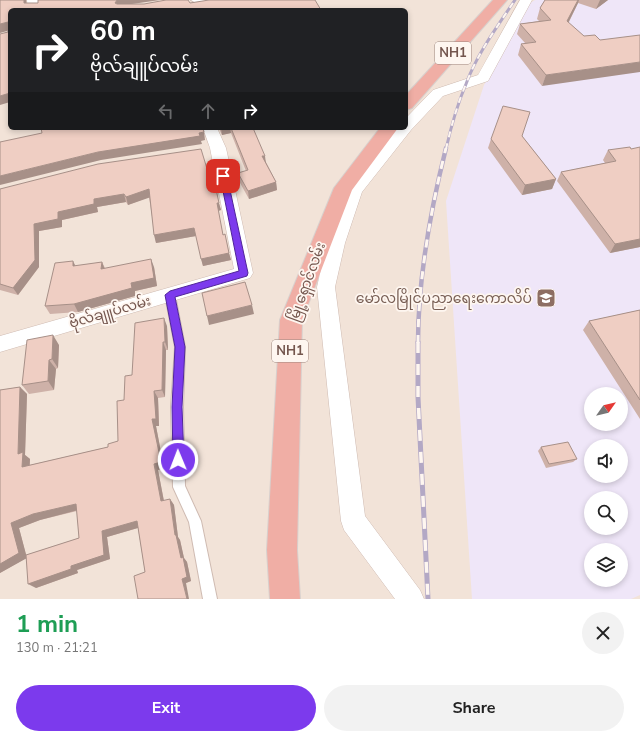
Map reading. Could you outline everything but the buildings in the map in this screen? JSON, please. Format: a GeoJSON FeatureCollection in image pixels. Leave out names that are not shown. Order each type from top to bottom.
{"type":"FeatureCollection","features":[{"type":"Feature","properties":{"kind":"highway","name":"NH1"},"geometry":{"type":"LineString","coordinates":[[408,104],[500,0]]}},
{"type":"Feature","properties":{"kind":"highway","name":"မြို့ရှောင်လမ်း"},"geometry":{"type":"LineString","coordinates":[[285,599],[282,550],[291,320],[343,188],[387,130]]}},
{"type":"Feature","properties":{"kind":"street"},"geometry":{"type":"LineString","coordinates":[[408,125],[438,93],[482,78],[526,0]]}},
{"type":"Feature","properties":{"kind":"street","name":"ဗိုလ်ချူပ်လမ်း"},"geometry":{"type":"LineString","coordinates":[[0,344],[244,273],[210,149],[210,130]]}},
{"type":"Feature","properties":{"kind":"street"},"geometry":{"type":"LineString","coordinates":[[404,130],[354,190],[336,243],[326,287],[353,520],[411,599]]}},
{"type":"Feature","properties":{"kind":"lane"},"geometry":{"type":"LineString","coordinates":[[194,0],[199,3],[228,0]]}},
{"type":"Feature","properties":{"kind":"lane"},"geometry":{"type":"LineString","coordinates":[[170,295],[180,347],[177,407],[179,487],[195,521],[210,599]]}},
{"type":"Feature","properties":{"kind":"shaded area"},"geometry":{"type":"Polygon","coordinates":[[[0,0],[640,0],[640,599],[0,599],[0,0]]]}},
{"type":"Feature","properties":{"kind":"shaded area","name":"မော်လမြိုင်ပညာရေးကောလိပ်"},"geometry":{"type":"Polygon","coordinates":[[[535,0],[640,0],[640,595],[631,599],[472,599],[446,201],[484,85],[527,5],[535,0]]]}},
{"type":"Feature","properties":{"kind":"railway"},"geometry":{"type":"LineString","coordinates":[[446,149],[457,108],[476,62],[515,0]]}},
{"type":"Feature","properties":{"kind":"railway"},"geometry":{"type":"LineString","coordinates":[[418,343],[420,295],[426,245],[435,195],[446,148]]}},
{"type":"Feature","properties":{"kind":"railway"},"geometry":{"type":"LineString","coordinates":[[418,343],[418,397],[428,599]]}},
{"type":"Feature","properties":{"kind":"place","name":"မော်လမြိုင်ပညာရေးကောလိပ်"},"geometry":{"type":"Point","coordinates":[546,298]}},
{"type":"Feature","properties":{"kind":"route"},"geometry":{"type":"LineString","coordinates":[[178,460],[177,407],[180,347],[170,295],[244,273],[223,176]]}}]}
